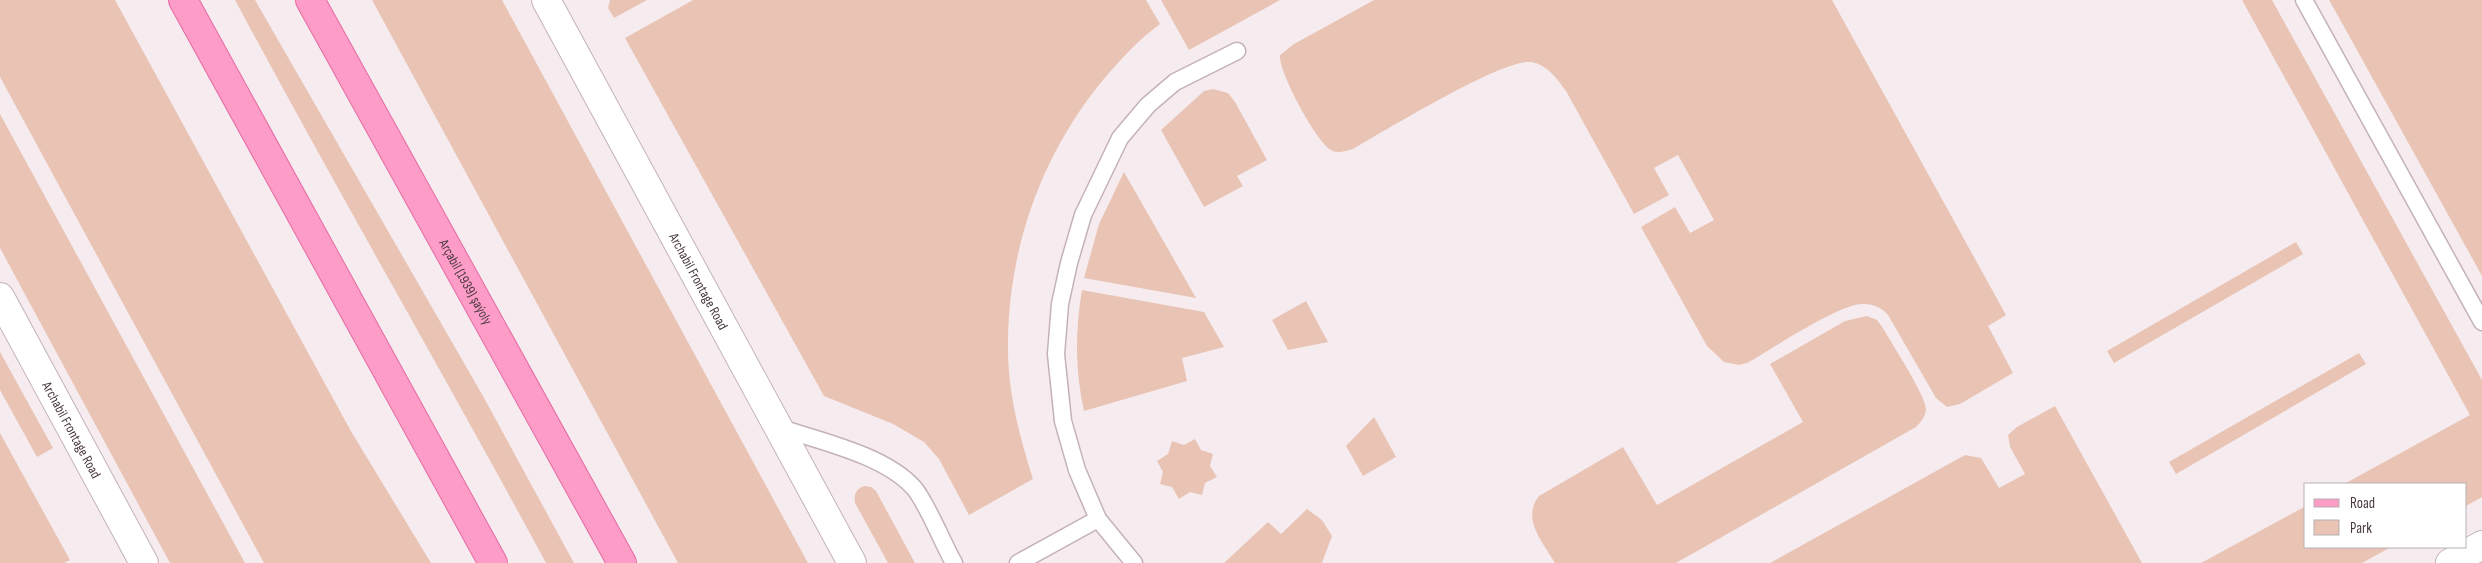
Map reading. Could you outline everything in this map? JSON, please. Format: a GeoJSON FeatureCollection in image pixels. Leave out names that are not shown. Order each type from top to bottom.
{"type":"FeatureCollection","features":[{"type":"Feature","properties":{"kind":"main road"},"geometry":{"type":"LineString","coordinates":[[183,0],[493,563]]}},
{"type":"Feature","properties":{"kind":"main road","name":"Arçabil (1939) şaýoly"},"geometry":{"type":"LineString","coordinates":[[310,0],[622,563]]}},
{"type":"Feature","properties":{"kind":"street","name":"Archabil Frontage Road"},"geometry":{"type":"LineString","coordinates":[[546,0],[852,563]]}},
{"type":"Feature","properties":{"kind":"street","name":"Archabil Frontage Road"},"geometry":{"type":"LineString","coordinates":[[0,297],[144,563]]}},
{"type":"Feature","properties":{"kind":"street"},"geometry":{"type":"LineString","coordinates":[[2450,563],[2482,545]]}},
{"type":"Feature","properties":{"kind":"lane"},"geometry":{"type":"LineString","coordinates":[[2304,0],[2482,322]]}},
{"type":"Feature","properties":{"kind":"lane"},"geometry":{"type":"LineString","coordinates":[[1134,563],[1098,519],[1077,470],[1063,421],[1056,354],[1060,304],[1069,263],[1083,215],[1120,138],[1148,105],[1175,82],[1237,51]]}},
{"type":"Feature","properties":{"kind":"lane"},"geometry":{"type":"LineString","coordinates":[[778,427],[877,461],[896,471],[915,489],[954,563]]}},
{"type":"Feature","properties":{"kind":"lane"},"geometry":{"type":"LineString","coordinates":[[1018,563],[1098,519]]}},
{"type":"Feature","properties":{"kind":"green space"},"geometry":{"type":"Polygon","coordinates":[[[0,0],[115,0],[352,433],[431,563],[264,563],[0,77],[0,0]]]}},
{"type":"Feature","properties":{"kind":"green space"},"geometry":{"type":"Polygon","coordinates":[[[235,0],[255,0],[483,396],[574,563],[546,563],[235,0]]]}},
{"type":"Feature","properties":{"kind":"green space"},"geometry":{"type":"Polygon","coordinates":[[[372,0],[502,0],[808,563],[678,563],[372,0]]]}},
{"type":"Feature","properties":{"kind":"green space"},"geometry":{"type":"Polygon","coordinates":[[[610,0],[647,0],[614,18],[608,8],[610,0]]]}},
{"type":"Feature","properties":{"kind":"green space"},"geometry":{"type":"Polygon","coordinates":[[[693,0],[1146,0],[1160,24],[1123,57],[1081,109],[1046,170],[1022,236],[1010,306],[1008,360],[1015,412],[1033,479],[969,515],[939,459],[924,442],[893,424],[824,396],[625,38],[693,0]]]}},
{"type":"Feature","properties":{"kind":"green space"},"geometry":{"type":"Polygon","coordinates":[[[1161,0],[1280,0],[1189,50],[1161,0]]]}},
{"type":"Feature","properties":{"kind":"green space"},"geometry":{"type":"Polygon","coordinates":[[[1374,0],[1832,0],[2006,315],[1988,326],[2013,373],[1960,404],[1947,407],[1936,398],[1888,315],[1878,307],[1864,304],[1853,305],[1823,318],[1747,363],[1739,365],[1724,362],[1707,346],[1641,227],[1675,207],[1690,233],[1714,220],[1678,155],[1654,168],[1669,195],[1634,214],[1566,91],[1551,73],[1542,66],[1531,62],[1516,64],[1470,83],[1353,149],[1339,152],[1331,150],[1316,134],[1299,105],[1285,75],[1280,55],[1294,44],[1374,0]]]}},
{"type":"Feature","properties":{"kind":"green space"},"geometry":{"type":"Polygon","coordinates":[[[2242,0],[2272,0],[2482,380],[2482,497],[2467,505],[2467,483],[2346,483],[2470,415],[2242,0]]]}},
{"type":"Feature","properties":{"kind":"green space"},"geometry":{"type":"Polygon","coordinates":[[[2329,0],[2482,0],[2482,276],[2337,14],[2329,0]]]}},
{"type":"Feature","properties":{"kind":"green space"},"geometry":{"type":"Polygon","coordinates":[[[1213,89],[1228,93],[1235,102],[1267,160],[1237,176],[1243,186],[1204,207],[1161,130],[1204,91],[1213,89]]]}},
{"type":"Feature","properties":{"kind":"green space"},"geometry":{"type":"Polygon","coordinates":[[[0,114],[245,563],[170,563],[0,248],[0,114]]]}},
{"type":"Feature","properties":{"kind":"green space"},"geometry":{"type":"Polygon","coordinates":[[[1124,172],[1196,298],[1084,278],[1099,224],[1124,172]]]}},
{"type":"Feature","properties":{"kind":"green space"},"geometry":{"type":"Polygon","coordinates":[[[2296,242],[2303,254],[2114,363],[2107,351],[2296,242]]]}},
{"type":"Feature","properties":{"kind":"green space"},"geometry":{"type":"Polygon","coordinates":[[[1082,290],[1204,312],[1224,347],[1182,358],[1187,381],[1084,411],[1079,381],[1077,350],[1082,290]]]}},
{"type":"Feature","properties":{"kind":"green space"},"geometry":{"type":"Polygon","coordinates":[[[1306,301],[1328,342],[1288,350],[1272,320],[1306,301]]]}},
{"type":"Feature","properties":{"kind":"green space"},"geometry":{"type":"Polygon","coordinates":[[[1867,316],[1877,320],[1883,328],[1925,403],[1925,415],[1916,427],[1676,563],[1555,563],[1540,539],[1533,522],[1532,513],[1539,496],[1623,447],[1657,505],[1803,422],[1770,364],[1845,321],[1867,316]]]}},
{"type":"Feature","properties":{"kind":"green space"},"geometry":{"type":"Polygon","coordinates":[[[0,352],[53,448],[37,457],[0,390],[0,352]]]}},
{"type":"Feature","properties":{"kind":"green space"},"geometry":{"type":"Polygon","coordinates":[[[2359,353],[2366,364],[2176,474],[2169,462],[2359,353]]]}},
{"type":"Feature","properties":{"kind":"green space"},"geometry":{"type":"Polygon","coordinates":[[[2055,406],[2142,563],[1770,563],[1965,455],[1981,458],[1999,488],[2025,474],[2010,447],[2008,435],[2017,427],[2055,406]]]}},
{"type":"Feature","properties":{"kind":"green space"},"geometry":{"type":"Polygon","coordinates":[[[1374,417],[1396,457],[1363,476],[1346,446],[1374,417]]]}},
{"type":"Feature","properties":{"kind":"green space"},"geometry":{"type":"Polygon","coordinates":[[[0,433],[70,560],[64,563],[0,563],[0,433]]]}},
{"type":"Feature","properties":{"kind":"green space"},"geometry":{"type":"Polygon","coordinates":[[[1195,439],[1201,450],[1213,454],[1210,466],[1217,477],[1205,483],[1202,495],[1190,492],[1179,499],[1172,487],[1160,484],[1163,472],[1157,461],[1168,454],[1172,441],[1184,445],[1195,439]]]}},
{"type":"Feature","properties":{"kind":"green space"},"geometry":{"type":"Polygon","coordinates":[[[864,486],[871,487],[876,491],[915,563],[888,563],[855,503],[856,493],[864,486]]]}},
{"type":"Feature","properties":{"kind":"green space"},"geometry":{"type":"Polygon","coordinates":[[[2304,507],[2304,548],[2389,548],[2362,563],[2201,563],[2304,507]]]}},
{"type":"Feature","properties":{"kind":"green space"},"geometry":{"type":"Polygon","coordinates":[[[1307,509],[1322,520],[1332,536],[1322,563],[1224,563],[1268,522],[1281,534],[1307,509]]]}}]}
